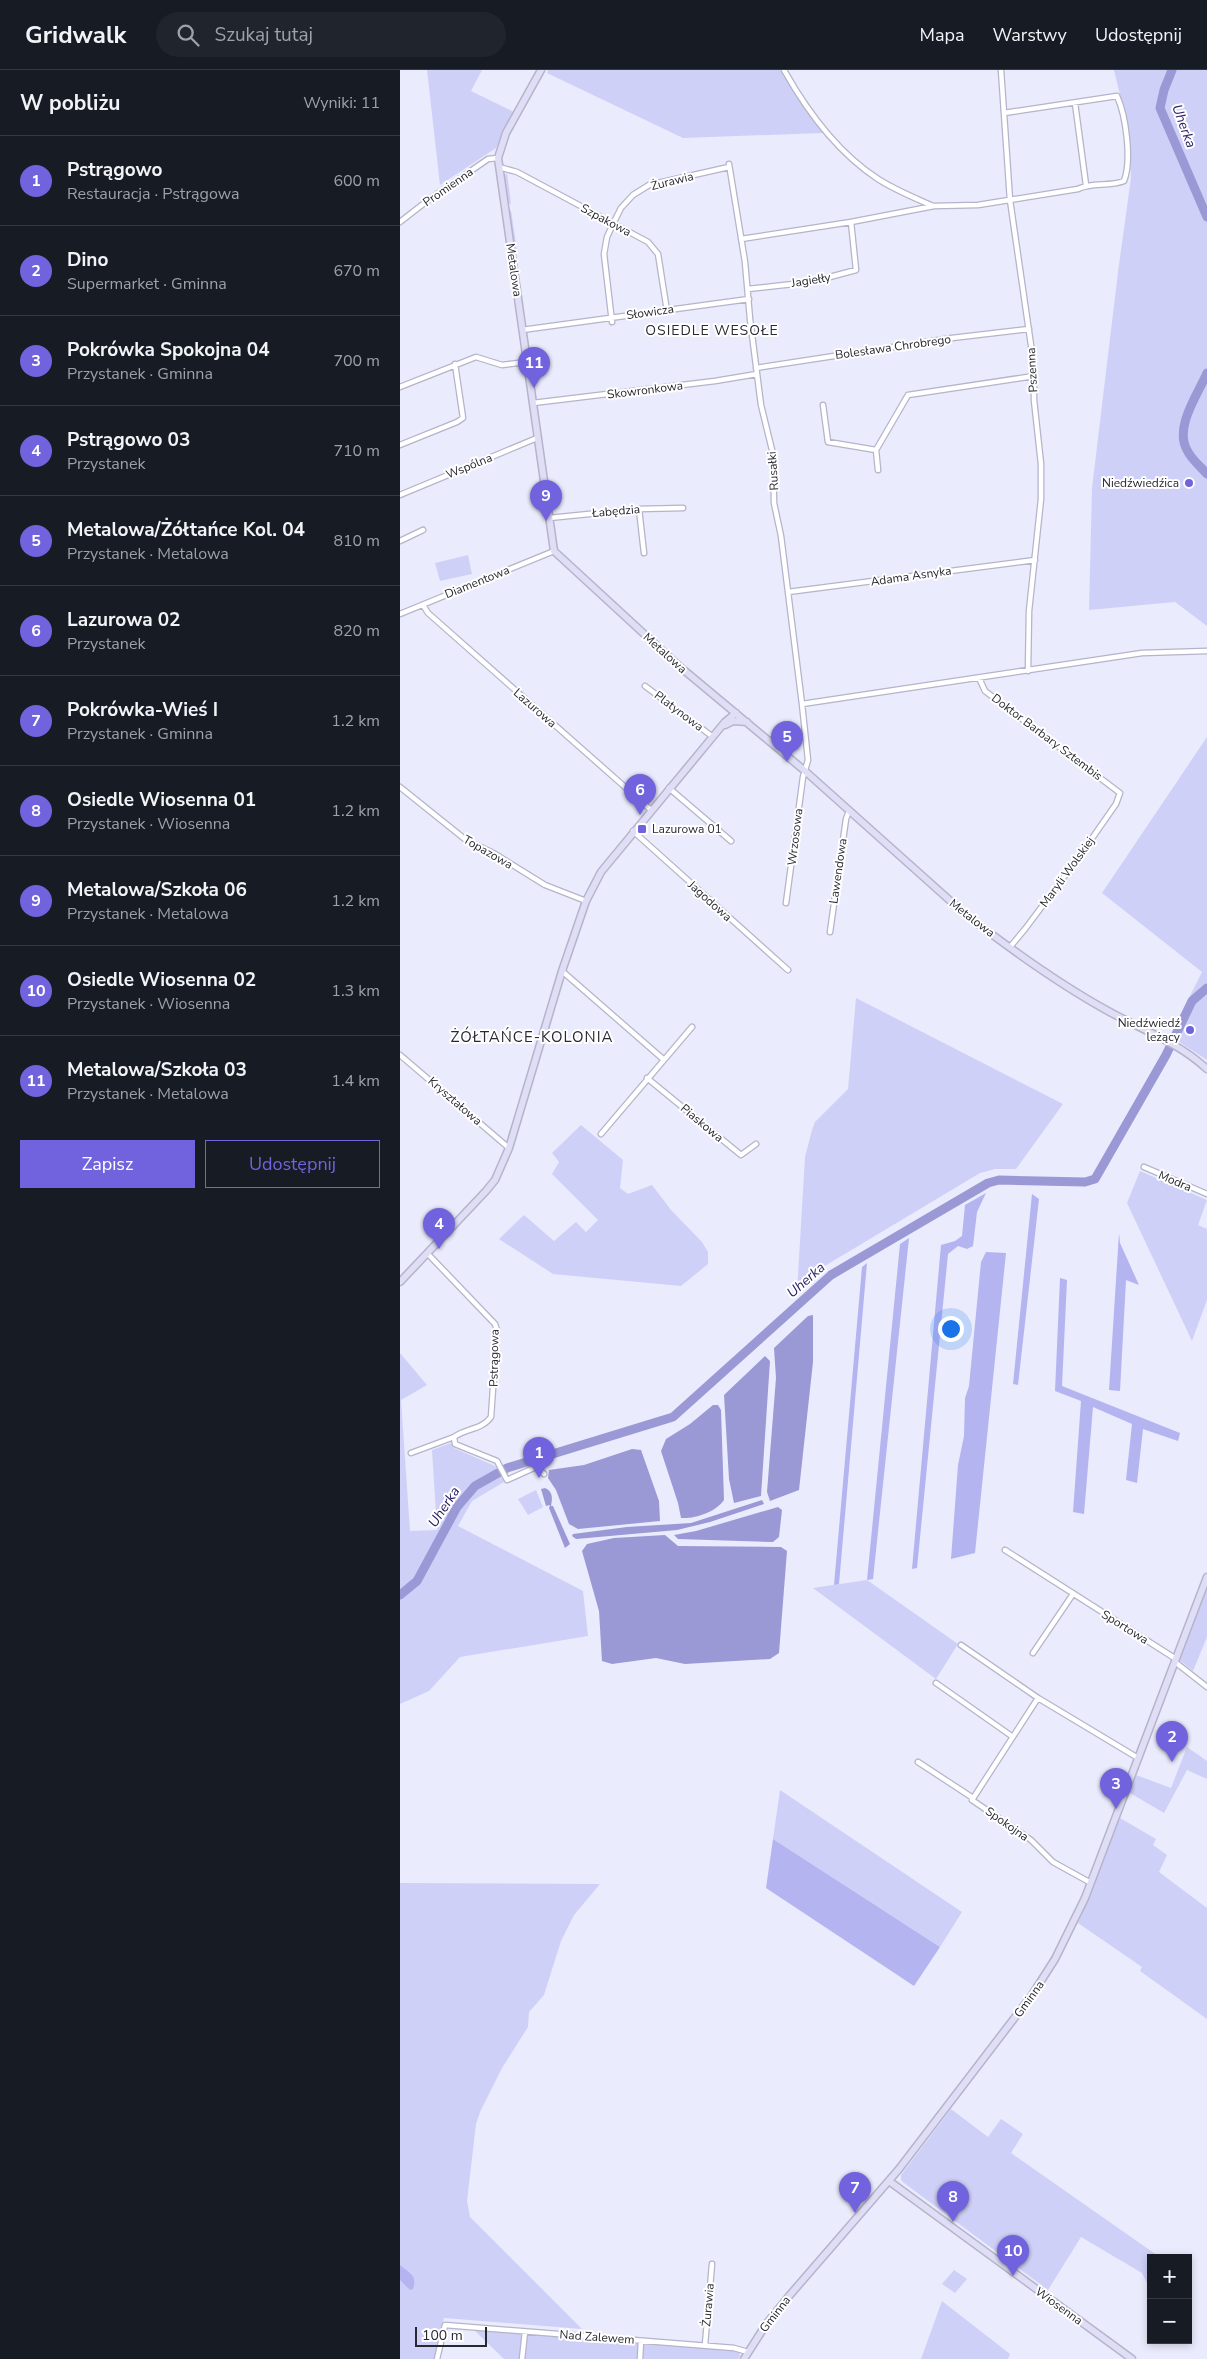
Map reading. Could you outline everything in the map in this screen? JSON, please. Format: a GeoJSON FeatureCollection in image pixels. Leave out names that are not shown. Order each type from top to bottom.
{"type":"FeatureCollection","features":[{"type":"Feature","properties":{"kind":"street","name":"Metalowa"},"geometry":{"type":"LineString","coordinates":[[541,70],[506,133],[498,158],[554,551],[679,666],[805,771],[964,914],[1010,947],[1106,1010],[1177,1045],[1207,1069]]}},
{"type":"Feature","properties":{"kind":"street"},"geometry":{"type":"LineString","coordinates":[[784,70],[828,134],[852,158],[877,179],[934,206]]}},
{"type":"Feature","properties":{"kind":"street","name":"Pszenna"},"geometry":{"type":"LineString","coordinates":[[1001,70],[1010,200],[1029,329],[1041,464],[1041,499],[1029,611],[1028,671]]}},
{"type":"Feature","properties":{"kind":"street"},"geometry":{"type":"LineString","coordinates":[[742,239],[851,222],[934,206],[978,205],[1078,189],[1086,185],[1116,184],[1124,181],[1127,174],[1126,137],[1117,96],[1004,113]]}},
{"type":"Feature","properties":{"kind":"street"},"geometry":{"type":"LineString","coordinates":[[1075,103],[1086,185]]}},
{"type":"Feature","properties":{"kind":"street","name":"Promienna"},"geometry":{"type":"LineString","coordinates":[[400,222],[488,159],[498,158]]}},
{"type":"Feature","properties":{"kind":"street","name":"Żurawia"},"geometry":{"type":"LineString","coordinates":[[612,320],[604,254],[607,237],[621,208],[632,195],[650,185],[729,166]]}},
{"type":"Feature","properties":{"kind":"street","name":"Rusałki"},"geometry":{"type":"LineString","coordinates":[[729,166],[742,239],[756,368],[773,454],[776,517],[781,536],[802,704]]}},
{"type":"Feature","properties":{"kind":"street","name":"Szpakowa"},"geometry":{"type":"LineString","coordinates":[[499,167],[517,172],[655,248],[658,254],[666,311]]}},
{"type":"Feature","properties":{"kind":"street","name":"Jagiełły"},"geometry":{"type":"LineString","coordinates":[[748,289],[811,282],[856,270],[851,222]]}},
{"type":"Feature","properties":{"kind":"street","name":"Słowicza"},"geometry":{"type":"LineString","coordinates":[[522,330],[612,320],[709,303],[748,299]]}},
{"type":"Feature","properties":{"kind":"street","name":"Bolesława Chrobrego"},"geometry":{"type":"LineString","coordinates":[[756,368],[1029,329]]}},
{"type":"Feature","properties":{"kind":"street"},"geometry":{"type":"LineString","coordinates":[[400,387],[476,357],[502,365],[526,362]]}},
{"type":"Feature","properties":{"kind":"street"},"geometry":{"type":"LineString","coordinates":[[400,445],[457,422],[462,418],[455,364]]}},
{"type":"Feature","properties":{"kind":"street","name":"Skowronkowa"},"geometry":{"type":"LineString","coordinates":[[532,403],[716,382],[757,374]]}},
{"type":"Feature","properties":{"kind":"street"},"geometry":{"type":"LineString","coordinates":[[878,470],[876,450],[908,395],[1034,376]]}},
{"type":"Feature","properties":{"kind":"street"},"geometry":{"type":"LineString","coordinates":[[822,405],[828,442],[876,450]]}},
{"type":"Feature","properties":{"kind":"street","name":"Wspólna"},"geometry":{"type":"LineString","coordinates":[[400,495],[537,438]]}},
{"type":"Feature","properties":{"kind":"street","name":"Łabędzia"},"geometry":{"type":"LineString","coordinates":[[549,518],[639,509],[683,508]]}},
{"type":"Feature","properties":{"kind":"street"},"geometry":{"type":"LineString","coordinates":[[639,509],[644,553]]}},
{"type":"Feature","properties":{"kind":"street"},"geometry":{"type":"LineString","coordinates":[[400,541],[423,530]]}},
{"type":"Feature","properties":{"kind":"street","name":"Diamentowa"},"geometry":{"type":"LineString","coordinates":[[400,614],[554,551]]}},
{"type":"Feature","properties":{"kind":"street","name":"Adama Asnyka"},"geometry":{"type":"LineString","coordinates":[[788,592],[1035,560]]}},
{"type":"Feature","properties":{"kind":"street","name":"Lazurowa"},"geometry":{"type":"LineString","coordinates":[[423,605],[428,613],[650,810]]}},
{"type":"Feature","properties":{"kind":"street"},"geometry":{"type":"LineString","coordinates":[[805,771],[808,760],[802,704],[1142,654],[1207,651]]}},
{"type":"Feature","properties":{"kind":"street","name":"Doktor Barbary Sztembis"},"geometry":{"type":"LineString","coordinates":[[979,678],[985,691],[1120,793]]}},
{"type":"Feature","properties":{"kind":"street","name":"Platynowa"},"geometry":{"type":"LineString","coordinates":[[645,686],[713,737]]}},
{"type":"Feature","properties":{"kind":"street"},"geometry":{"type":"LineString","coordinates":[[724,704],[727,712],[725,722]]}},
{"type":"Feature","properties":{"kind":"street"},"geometry":{"type":"LineString","coordinates":[[733,721],[736,713]]}},
{"type":"Feature","properties":{"kind":"street"},"geometry":{"type":"LineString","coordinates":[[400,1282],[495,1180],[509,1148],[562,971],[586,901],[608,861],[725,722],[736,713]]}},
{"type":"Feature","properties":{"kind":"street"},"geometry":{"type":"LineString","coordinates":[[720,729],[733,721],[747,722]]}},
{"type":"Feature","properties":{"kind":"street","name":"Wrzosowa"},"geometry":{"type":"LineString","coordinates":[[786,903],[805,771]]}},
{"type":"Feature","properties":{"kind":"street","name":"Topazowa"},"geometry":{"type":"LineString","coordinates":[[400,787],[466,840],[495,854],[545,885],[586,901]]}},
{"type":"Feature","properties":{"kind":"street"},"geometry":{"type":"LineString","coordinates":[[669,788],[731,841]]}},
{"type":"Feature","properties":{"kind":"street","name":"Maryli Wolskiej"},"geometry":{"type":"LineString","coordinates":[[1010,947],[1026,929],[1079,856],[1116,804],[1120,793]]}},
{"type":"Feature","properties":{"kind":"street","name":"Lawendowa"},"geometry":{"type":"LineString","coordinates":[[830,932],[846,819],[849,811]]}},
{"type":"Feature","properties":{"kind":"street","name":"Jagodowa"},"geometry":{"type":"LineString","coordinates":[[632,832],[788,970]]}},
{"type":"Feature","properties":{"kind":"street"},"geometry":{"type":"LineString","coordinates":[[562,971],[663,1059]]}},
{"type":"Feature","properties":{"kind":"street"},"geometry":{"type":"LineString","coordinates":[[601,1134],[692,1027]]}},
{"type":"Feature","properties":{"kind":"street","name":"Kryształowa"},"geometry":{"type":"LineString","coordinates":[[400,1055],[509,1148]]}},
{"type":"Feature","properties":{"kind":"street","name":"Piaskowa"},"geometry":{"type":"LineString","coordinates":[[647,1078],[741,1155],[756,1144]]}},
{"type":"Feature","properties":{"kind":"street","name":"Modra"},"geometry":{"type":"LineString","coordinates":[[1144,1167],[1207,1194]]}},
{"type":"Feature","properties":{"kind":"street","name":"Pstrągowa"},"geometry":{"type":"LineString","coordinates":[[411,1453],[483,1426],[491,1417],[497,1330],[495,1324],[427,1254]]}},
{"type":"Feature","properties":{"kind":"street"},"geometry":{"type":"LineString","coordinates":[[454,1437],[455,1444],[496,1461],[507,1480],[536,1467],[544,1474]]}},
{"type":"Feature","properties":{"kind":"street","name":"Sportowa"},"geometry":{"type":"LineString","coordinates":[[1005,1550],[1175,1661],[1207,1687]]}},
{"type":"Feature","properties":{"kind":"street","name":"Gminna"},"geometry":{"type":"LineString","coordinates":[[746,2356],[767,2323],[889,2181],[1043,1980],[1071,1931],[1091,1883],[1207,1577]]}},
{"type":"Feature","properties":{"kind":"street"},"geometry":{"type":"LineString","coordinates":[[1033,1653],[1073,1594]]}},
{"type":"Feature","properties":{"kind":"street"},"geometry":{"type":"LineString","coordinates":[[961,1646],[1038,1698],[1138,1758]]}},
{"type":"Feature","properties":{"kind":"street"},"geometry":{"type":"LineString","coordinates":[[936,1683],[1013,1737]]}},
{"type":"Feature","properties":{"kind":"street","name":"Spokojna"},"geometry":{"type":"LineString","coordinates":[[1038,1698],[972,1800],[1030,1840],[1053,1862],[1091,1883]]}},
{"type":"Feature","properties":{"kind":"street"},"geometry":{"type":"LineString","coordinates":[[918,1762],[973,1798]]}},
{"type":"Feature","properties":{"kind":"street","name":"Wiosenna"},"geometry":{"type":"LineString","coordinates":[[889,2181],[1132,2359]]}},
{"type":"Feature","properties":{"kind":"street","name":"Żurawia"},"geometry":{"type":"LineString","coordinates":[[705,2345],[712,2264]]}},
{"type":"Feature","properties":{"kind":"street","name":"Nad Zalewem"},"geometry":{"type":"LineString","coordinates":[[437,2359],[445,2325],[705,2345],[734,2348],[746,2356]]}},
{"type":"Feature","properties":{"kind":"street"},"geometry":{"type":"LineString","coordinates":[[522,2359],[525,2332]]}},
{"type":"Feature","properties":{"kind":"street"},"geometry":{"type":"LineString","coordinates":[[640,2359],[641,2340]]}},
{"type":"Feature","properties":{"kind":"shaded area"},"geometry":{"type":"Polygon","coordinates":[[[427,70],[482,70],[471,91],[514,112],[496,148],[440,185],[427,70]]]}},
{"type":"Feature","properties":{"kind":"shaded area"},"geometry":{"type":"Polygon","coordinates":[[[548,70],[781,70],[823,133],[683,138],[547,73],[548,70]]]}},
{"type":"Feature","properties":{"kind":"shaded area"},"geometry":{"type":"Polygon","coordinates":[[[1114,70],[1207,70],[1207,626],[1175,602],[1089,610],[1092,488],[1131,178],[1129,132],[1114,70]]]}},
{"type":"Feature","properties":{"kind":"shaded area"},"geometry":{"type":"Polygon","coordinates":[[[507,173],[511,204],[508,202],[504,176],[507,173]]]}},
{"type":"Feature","properties":{"kind":"shaded area"},"geometry":{"type":"Polygon","coordinates":[[[511,210],[517,250],[513,247],[509,212],[511,210]]]}},
{"type":"Feature","properties":{"kind":"shaded area"},"geometry":{"type":"Polygon","coordinates":[[[468,555],[472,574],[440,581],[435,563],[468,555]]]}},
{"type":"Feature","properties":{"kind":"shaded area"},"geometry":{"type":"Polygon","coordinates":[[[1207,737],[1207,1060],[1170,1036],[1202,972],[1102,893],[1207,737]]]}},
{"type":"Feature","properties":{"kind":"shaded area"},"geometry":{"type":"Polygon","coordinates":[[[856,998],[1063,1104],[1016,1169],[995,1169],[980,1173],[818,1270],[797,1292],[805,1157],[815,1122],[848,1089],[856,998]]]}},
{"type":"Feature","properties":{"kind":"shaded area"},"geometry":{"type":"Polygon","coordinates":[[[581,1125],[623,1160],[620,1188],[628,1194],[652,1185],[671,1210],[702,1242],[708,1252],[708,1264],[681,1286],[553,1274],[499,1239],[524,1215],[554,1241],[576,1222],[586,1232],[598,1220],[552,1174],[559,1162],[552,1153],[581,1125]]]}},
{"type":"Feature","properties":{"kind":"shaded area"},"geometry":{"type":"Polygon","coordinates":[[[1140,1171],[1207,1200],[1198,1225],[1207,1229],[1207,1300],[1192,1341],[1127,1203],[1140,1171]]]}},
{"type":"Feature","properties":{"kind":"shaded area"},"geometry":{"type":"Polygon","coordinates":[[[986,1193],[977,1212],[973,1246],[967,1249],[958,1246],[948,1254],[917,1568],[912,1569],[941,1245],[955,1241],[962,1236],[965,1205],[986,1193]]]}},
{"type":"Feature","properties":{"kind":"shaded area"},"geometry":{"type":"Polygon","coordinates":[[[1032,1194],[1039,1199],[1018,1385],[1013,1384],[1032,1194]]]}},
{"type":"Feature","properties":{"kind":"shaded area"},"geometry":{"type":"Polygon","coordinates":[[[1119,1233],[1120,1243],[1139,1285],[1126,1280],[1120,1391],[1109,1390],[1119,1233]]]}},
{"type":"Feature","properties":{"kind":"shaded area"},"geometry":{"type":"Polygon","coordinates":[[[909,1238],[873,1579],[867,1580],[900,1244],[909,1238]]]}},
{"type":"Feature","properties":{"kind":"shaded area"},"geometry":{"type":"Polygon","coordinates":[[[986,1252],[1006,1253],[975,1553],[951,1559],[958,1465],[964,1436],[965,1398],[969,1386],[981,1262],[986,1252]]]}},
{"type":"Feature","properties":{"kind":"shaded area"},"geometry":{"type":"Polygon","coordinates":[[[867,1263],[839,1584],[834,1585],[862,1267],[867,1263]]]}},
{"type":"Feature","properties":{"kind":"shaded area"},"geometry":{"type":"Polygon","coordinates":[[[1060,1278],[1067,1280],[1062,1386],[1180,1433],[1178,1441],[1143,1429],[1137,1483],[1126,1480],[1132,1424],[1093,1407],[1084,1514],[1073,1512],[1081,1401],[1055,1391],[1060,1278]]]}},
{"type":"Feature","properties":{"kind":"shaded area"},"geometry":{"type":"Polygon","coordinates":[[[813,1315],[813,1362],[799,1490],[770,1501],[767,1492],[776,1378],[774,1348],[808,1316],[813,1315]]]}},
{"type":"Feature","properties":{"kind":"shaded area"},"geometry":{"type":"Polygon","coordinates":[[[400,1353],[427,1385],[401,1400],[410,1531],[437,1530],[432,1450],[451,1443],[454,1448],[495,1466],[504,1482],[472,1501],[458,1526],[583,1591],[588,1636],[460,1657],[429,1691],[400,1704],[400,1353]]]}},
{"type":"Feature","properties":{"kind":"shaded area"},"geometry":{"type":"Polygon","coordinates":[[[765,1356],[770,1361],[761,1496],[734,1503],[729,1479],[724,1395],[765,1356]]]}},
{"type":"Feature","properties":{"kind":"shaded area"},"geometry":{"type":"Polygon","coordinates":[[[713,1405],[718,1405],[721,1410],[724,1500],[716,1508],[705,1514],[681,1518],[661,1451],[666,1439],[690,1424],[713,1405]]]}},
{"type":"Feature","properties":{"kind":"shaded area"},"geometry":{"type":"Polygon","coordinates":[[[632,1449],[641,1450],[659,1501],[660,1521],[578,1529],[569,1524],[556,1490],[548,1478],[549,1470],[584,1465],[632,1449]]]}},
{"type":"Feature","properties":{"kind":"shaded area"},"geometry":{"type":"Polygon","coordinates":[[[545,1488],[551,1494],[551,1506],[553,1506],[570,1544],[565,1548],[549,1508],[550,1505],[546,1506],[541,1489],[545,1488]]]}},
{"type":"Feature","properties":{"kind":"shaded area"},"geometry":{"type":"Polygon","coordinates":[[[536,1490],[543,1507],[528,1515],[518,1499],[536,1490]]]}},
{"type":"Feature","properties":{"kind":"shaded area"},"geometry":{"type":"Polygon","coordinates":[[[762,1500],[764,1504],[710,1522],[677,1530],[576,1539],[572,1536],[573,1534],[627,1527],[691,1523],[762,1500]]]}},
{"type":"Feature","properties":{"kind":"shaded area"},"geometry":{"type":"Polygon","coordinates":[[[778,1507],[782,1510],[779,1537],[773,1542],[678,1539],[674,1535],[696,1531],[778,1507]]]}},
{"type":"Feature","properties":{"kind":"shaded area"},"geometry":{"type":"Polygon","coordinates":[[[665,1535],[678,1546],[781,1547],[787,1551],[779,1653],[770,1659],[685,1664],[656,1658],[612,1664],[602,1661],[599,1611],[582,1551],[587,1544],[614,1538],[665,1535]]]}},
{"type":"Feature","properties":{"kind":"shaded area"},"geometry":{"type":"Polygon","coordinates":[[[867,1580],[958,1644],[936,1679],[813,1588],[867,1580]]]}},
{"type":"Feature","properties":{"kind":"shaded area"},"geometry":{"type":"Polygon","coordinates":[[[1207,1586],[1207,1637],[1193,1671],[1179,1660],[1207,1586]]]}},
{"type":"Feature","properties":{"kind":"shaded area"},"geometry":{"type":"Polygon","coordinates":[[[1187,1747],[1207,1761],[1207,1779],[1187,1770],[1164,1813],[1130,1793],[1136,1775],[1171,1788],[1187,1747]]]}},
{"type":"Feature","properties":{"kind":"shaded area"},"geometry":{"type":"Polygon","coordinates":[[[780,1790],[962,1912],[940,1947],[773,1839],[780,1790]]]}},
{"type":"Feature","properties":{"kind":"shaded area"},"geometry":{"type":"Polygon","coordinates":[[[1120,1818],[1156,1839],[1153,1845],[1167,1855],[1159,1872],[1207,1908],[1207,2019],[1140,1971],[1142,1967],[1078,1923],[1120,1818]]]}},
{"type":"Feature","properties":{"kind":"shaded area"},"geometry":{"type":"Polygon","coordinates":[[[773,1839],[940,1947],[914,1986],[766,1888],[773,1839]]]}},
{"type":"Feature","properties":{"kind":"shaded area"},"geometry":{"type":"Polygon","coordinates":[[[400,1883],[600,1884],[574,1915],[561,1941],[544,1995],[529,2012],[528,2027],[502,2068],[480,2112],[476,2124],[467,2201],[470,2217],[582,2329],[444,2318],[434,2359],[400,2359],[400,1883]]]}},
{"type":"Feature","properties":{"kind":"shaded area"},"geometry":{"type":"Polygon","coordinates":[[[951,2109],[988,2137],[1001,2119],[1023,2134],[1011,2153],[1155,2254],[1147,2254],[1147,2283],[1142,2273],[1081,2237],[1048,2290],[904,2183],[901,2180],[901,2175],[951,2109]]]}},
{"type":"Feature","properties":{"kind":"shaded area"},"geometry":{"type":"Polygon","coordinates":[[[400,2265],[413,2277],[413,2289],[410,2290],[400,2280],[400,2265]]]}},
{"type":"Feature","properties":{"kind":"shaded area"},"geometry":{"type":"Polygon","coordinates":[[[954,2270],[967,2279],[955,2293],[942,2284],[954,2270]]]}},
{"type":"Feature","properties":{"kind":"shaded area"},"geometry":{"type":"Polygon","coordinates":[[[942,2301],[1010,2354],[1008,2359],[921,2359],[942,2301]]]}},
{"type":"Feature","properties":{"kind":"shaded area"},"geometry":{"type":"Polygon","coordinates":[[[474,2330],[730,2349],[739,2352],[740,2356],[738,2359],[504,2359],[474,2330]]]}},
{"type":"Feature","properties":{"kind":"waterway","name":"Uherka"},"geometry":{"type":"LineString","coordinates":[[1172,70],[1164,90],[1160,108],[1207,217]]}},
{"type":"Feature","properties":{"kind":"waterway","name":"Uherka"},"geometry":{"type":"LineString","coordinates":[[1207,373],[1189,411],[1183,431],[1184,441],[1189,453],[1207,474]]}},
{"type":"Feature","properties":{"kind":"waterway","name":"Uherka"},"geometry":{"type":"LineString","coordinates":[[400,1595],[417,1581],[457,1507],[475,1486],[507,1468],[673,1417],[831,1275],[988,1183],[999,1180],[1085,1182],[1095,1179],[1166,1055],[1192,1001],[1207,988]]}},
{"type":"Feature","properties":{"kind":"place","name":"Metalowa/Szkoła 03"},"geometry":{"type":"Point","coordinates":[534,388]}},
{"type":"Feature","properties":{"kind":"place","name":"Niedźwiedźica"},"geometry":{"type":"Point","coordinates":[1189,483]}},
{"type":"Feature","properties":{"kind":"place","name":"Metalowa/Szkoła 06"},"geometry":{"type":"Point","coordinates":[546,521]}},
{"type":"Feature","properties":{"kind":"place","name":"Metalowa/Żółtańce Kol. 04"},"geometry":{"type":"Point","coordinates":[787,762]}},
{"type":"Feature","properties":{"kind":"place","name":"Lazurowa 02"},"geometry":{"type":"Point","coordinates":[640,815]}},
{"type":"Feature","properties":{"kind":"place","name":"Lazurowa 01"},"geometry":{"type":"Point","coordinates":[642,829]}},
{"type":"Feature","properties":{"kind":"place","name":"Niedźwiedź leżący"},"geometry":{"type":"Point","coordinates":[1190,1030]}},
{"type":"Feature","properties":{"kind":"place","name":"Pstrągowo 03"},"geometry":{"type":"Point","coordinates":[439,1249]}},
{"type":"Feature","properties":{"kind":"place","name":"Pstrągowo"},"geometry":{"type":"Point","coordinates":[539,1478]}},
{"type":"Feature","properties":{"kind":"place","name":"Dino"},"geometry":{"type":"Point","coordinates":[1172,1762]}},
{"type":"Feature","properties":{"kind":"place","name":"Pokrówka Spokojna 04"},"geometry":{"type":"Point","coordinates":[1116,1809]}},
{"type":"Feature","properties":{"kind":"place","name":"Pokrówka-Wieś I"},"geometry":{"type":"Point","coordinates":[855,2213]}},
{"type":"Feature","properties":{"kind":"place","name":"Osiedle Wiosenna 01"},"geometry":{"type":"Point","coordinates":[953,2222]}},
{"type":"Feature","properties":{"kind":"place","name":"Osiedle Wiosenna 02"},"geometry":{"type":"Point","coordinates":[1013,2276]}},
{"type":"Feature","properties":{"kind":"district","name":"OSIEDLE WESOŁE"},"geometry":{"type":"Point","coordinates":[712,330]}},
{"type":"Feature","properties":{"kind":"district","name":"ŻÓŁTAŃCE-KOLONIA"},"geometry":{"type":"Point","coordinates":[532,1037]}}]}
